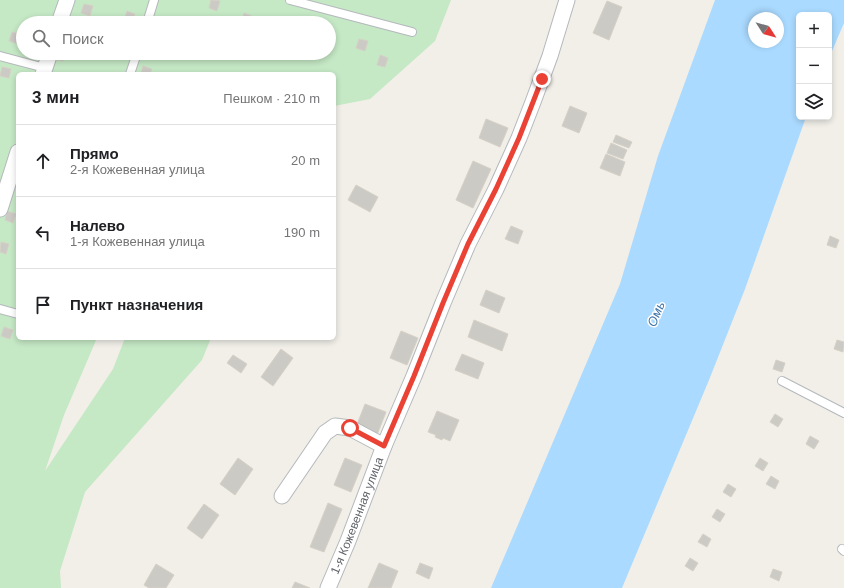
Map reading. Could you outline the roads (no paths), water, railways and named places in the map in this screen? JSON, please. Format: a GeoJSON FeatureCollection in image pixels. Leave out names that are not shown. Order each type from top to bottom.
{"type":"FeatureCollection","features":[{"type":"Feature","properties":{"kind":"street"},"geometry":{"type":"LineString","coordinates":[[61,16],[67,0]]}},
{"type":"Feature","properties":{"kind":"street","name":"1-я Кожевенная улица"},"geometry":{"type":"LineString","coordinates":[[328,588],[348,541],[384,446],[468,244],[496,189],[519,138],[550,56],[567,0]]}},
{"type":"Feature","properties":{"kind":"street"},"geometry":{"type":"LineString","coordinates":[[44,71],[48,60]]}},
{"type":"Feature","properties":{"kind":"street"},"geometry":{"type":"LineString","coordinates":[[0,209],[5,177],[16,156]]}},
{"type":"Feature","properties":{"kind":"street"},"geometry":{"type":"LineString","coordinates":[[282,496],[325,433],[335,426],[350,428],[384,446]]}},
{"type":"Feature","properties":{"kind":"lane"},"geometry":{"type":"LineString","coordinates":[[149,16],[154,0]]}},
{"type":"Feature","properties":{"kind":"lane"},"geometry":{"type":"LineString","coordinates":[[290,0],[412,32]]}},
{"type":"Feature","properties":{"kind":"lane"},"geometry":{"type":"LineString","coordinates":[[0,56],[44,71]]}},
{"type":"Feature","properties":{"kind":"lane"},"geometry":{"type":"LineString","coordinates":[[131,72],[135,60]]}},
{"type":"Feature","properties":{"kind":"lane"},"geometry":{"type":"LineString","coordinates":[[0,309],[16,313]]}},
{"type":"Feature","properties":{"kind":"lane"},"geometry":{"type":"LineString","coordinates":[[782,381],[844,414]]}},
{"type":"Feature","properties":{"kind":"water","name":"Омь"},"geometry":{"type":"Polygon","coordinates":[[[715,0],[844,0],[844,23],[832,51],[832,12],[796,12],[796,120],[805,120],[745,289],[709,380],[622,588],[491,588],[620,284],[658,156],[715,0]]]}}]}
